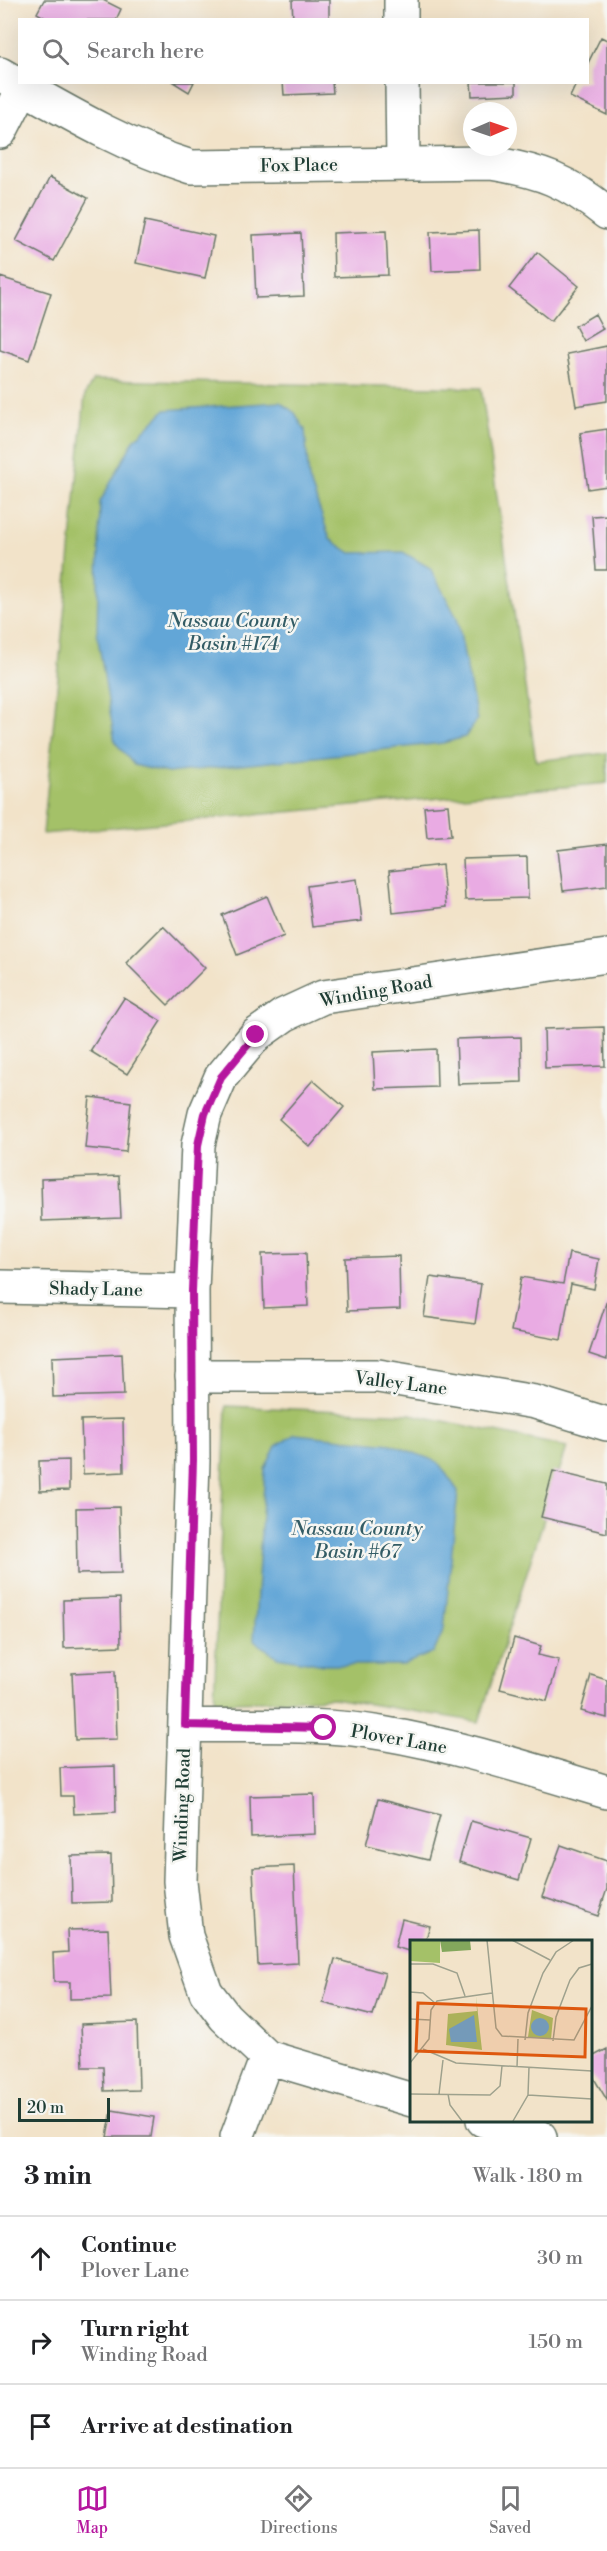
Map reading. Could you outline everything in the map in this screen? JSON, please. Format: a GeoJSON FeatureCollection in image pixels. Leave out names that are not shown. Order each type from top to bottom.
{"type":"FeatureCollection","features":[{"type":"Feature","properties":{"kind":"street"},"geometry":{"type":"LineString","coordinates":[[401,0],[401,18]]}},
{"type":"Feature","properties":{"kind":"street"},"geometry":{"type":"LineString","coordinates":[[0,132],[11,81]]}},
{"type":"Feature","properties":{"kind":"street","name":"Fox Place"},"geometry":{"type":"LineString","coordinates":[[11,81],[112,135],[157,156],[191,167],[491,163],[524,168],[559,180],[607,213]]}},
{"type":"Feature","properties":{"kind":"street"},"geometry":{"type":"LineString","coordinates":[[402,84],[403,163]]}},
{"type":"Feature","properties":{"kind":"street","name":"Winding Road"},"geometry":{"type":"LineString","coordinates":[[410,2099],[267,2057],[225,2017],[206,1992],[186,1936],[180,1881],[193,1460],[192,1291],[198,1145],[205,1114],[221,1077],[256,1035],[284,1015],[322,997],[607,956]]}},
{"type":"Feature","properties":{"kind":"street","name":"Shady Lane"},"geometry":{"type":"LineString","coordinates":[[0,1287],[192,1291]]}},
{"type":"Feature","properties":{"kind":"street","name":"Valley Lane"},"geometry":{"type":"LineString","coordinates":[[192,1376],[378,1376],[535,1402],[607,1424]]}},
{"type":"Feature","properties":{"kind":"street","name":"Plover Lane"},"geometry":{"type":"LineString","coordinates":[[185,1725],[324,1728],[380,1733],[488,1756],[607,1792]]}},
{"type":"Feature","properties":{"kind":"street"},"geometry":{"type":"LineString","coordinates":[[237,2137],[267,2057]]}},
{"type":"Feature","properties":{"kind":"street"},"geometry":{"type":"LineString","coordinates":[[487,2122],[540,2137]]}},
{"type":"Feature","properties":{"kind":"green space"},"geometry":{"type":"Polygon","coordinates":[[[93,380],[481,388],[536,761],[607,753],[607,783],[43,834],[85,395],[93,380]]]}},
{"type":"Feature","properties":{"kind":"green space"},"geometry":{"type":"Polygon","coordinates":[[[226,1406],[410,1414],[567,1447],[479,1722],[333,1698],[214,1703],[226,1406]]]}},
{"type":"Feature","properties":{"kind":"water","name":"Nassau County Basin #174"},"geometry":{"type":"Polygon","coordinates":[[[280,402],[295,413],[305,430],[309,479],[330,539],[351,553],[403,552],[430,568],[457,618],[477,720],[465,737],[443,743],[168,773],[134,765],[115,742],[97,633],[100,502],[134,440],[165,410],[280,402]]]}},
{"type":"Feature","properties":{"kind":"water","name":"Nassau County Basin #67"},"geometry":{"type":"Polygon","coordinates":[[[295,1434],[391,1444],[438,1462],[458,1491],[444,1629],[434,1652],[402,1665],[324,1665],[277,1657],[254,1640],[265,1469],[276,1446],[295,1434]]]}},
{"type":"Feature","properties":{"kind":"building"},"geometry":{"type":"Polygon","coordinates":[[[44,0],[103,0],[121,9],[117,18],[46,18],[37,13],[44,0]]]}},
{"type":"Feature","properties":{"kind":"building"},"geometry":{"type":"Polygon","coordinates":[[[292,0],[329,0],[329,18],[293,18],[292,0]]]}},
{"type":"Feature","properties":{"kind":"building"},"geometry":{"type":"Polygon","coordinates":[[[601,37],[607,40],[607,115],[570,97],[576,84],[589,84],[589,61],[601,37]]]}},
{"type":"Feature","properties":{"kind":"building"},"geometry":{"type":"Polygon","coordinates":[[[176,84],[193,84],[189,92],[176,84]]]}},
{"type":"Feature","properties":{"kind":"building"},"geometry":{"type":"Polygon","coordinates":[[[283,84],[332,84],[333,93],[284,95],[283,84]]]}},
{"type":"Feature","properties":{"kind":"building"},"geometry":{"type":"Polygon","coordinates":[[[471,84],[516,84],[516,94],[472,96],[471,84]]]}},
{"type":"Feature","properties":{"kind":"building"},"geometry":{"type":"Polygon","coordinates":[[[50,177],[88,198],[54,261],[16,241],[50,177]]]}},
{"type":"Feature","properties":{"kind":"building"},"geometry":{"type":"Polygon","coordinates":[[[145,221],[214,236],[205,278],[136,263],[145,221]]]}},
{"type":"Feature","properties":{"kind":"building"},"geometry":{"type":"Polygon","coordinates":[[[479,230],[480,269],[432,271],[430,232],[479,230]]]}},
{"type":"Feature","properties":{"kind":"building"},"geometry":{"type":"Polygon","coordinates":[[[386,231],[388,275],[334,277],[333,233],[386,231]]]}},
{"type":"Feature","properties":{"kind":"building"},"geometry":{"type":"Polygon","coordinates":[[[301,233],[304,296],[256,298],[253,235],[301,233]]]}},
{"type":"Feature","properties":{"kind":"building"},"geometry":{"type":"Polygon","coordinates":[[[537,252],[579,286],[551,321],[509,288],[537,252]]]}},
{"type":"Feature","properties":{"kind":"building"},"geometry":{"type":"Polygon","coordinates":[[[0,277],[51,293],[29,360],[0,350],[0,277]]]}},
{"type":"Feature","properties":{"kind":"building"},"geometry":{"type":"Polygon","coordinates":[[[595,314],[603,329],[583,341],[575,326],[595,314]]]}},
{"type":"Feature","properties":{"kind":"building"},"geometry":{"type":"Polygon","coordinates":[[[607,346],[607,401],[576,406],[567,354],[607,346]]]}},
{"type":"Feature","properties":{"kind":"building"},"geometry":{"type":"Polygon","coordinates":[[[607,429],[607,486],[588,489],[580,433],[607,429]]]}},
{"type":"Feature","properties":{"kind":"building"},"geometry":{"type":"Polygon","coordinates":[[[607,515],[607,570],[596,570],[592,516],[607,515]]]}},
{"type":"Feature","properties":{"kind":"building"},"geometry":{"type":"Polygon","coordinates":[[[448,805],[451,836],[427,838],[424,807],[448,805]]]}},
{"type":"Feature","properties":{"kind":"building"},"geometry":{"type":"Polygon","coordinates":[[[607,844],[607,886],[563,891],[558,850],[607,844]]]}},
{"type":"Feature","properties":{"kind":"building"},"geometry":{"type":"Polygon","coordinates":[[[527,857],[528,898],[465,900],[463,859],[527,857]]]}},
{"type":"Feature","properties":{"kind":"building"},"geometry":{"type":"Polygon","coordinates":[[[442,865],[446,907],[393,913],[389,871],[442,865]]]}},
{"type":"Feature","properties":{"kind":"building"},"geometry":{"type":"Polygon","coordinates":[[[357,879],[362,921],[312,927],[307,886],[357,879]]]}},
{"type":"Feature","properties":{"kind":"building"},"geometry":{"type":"Polygon","coordinates":[[[267,896],[284,936],[237,955],[222,915],[267,896]]]}},
{"type":"Feature","properties":{"kind":"building"},"geometry":{"type":"Polygon","coordinates":[[[163,926],[205,968],[168,1005],[126,963],[163,926]]]}},
{"type":"Feature","properties":{"kind":"building"},"geometry":{"type":"Polygon","coordinates":[[[124,998],[161,1021],[127,1074],[90,1051],[124,998]]]}},
{"type":"Feature","properties":{"kind":"building"},"geometry":{"type":"Polygon","coordinates":[[[604,1027],[605,1066],[545,1068],[544,1029],[604,1027]]]}},
{"type":"Feature","properties":{"kind":"building"},"geometry":{"type":"Polygon","coordinates":[[[521,1037],[522,1082],[458,1084],[456,1039],[521,1037]]]}},
{"type":"Feature","properties":{"kind":"building"},"geometry":{"type":"Polygon","coordinates":[[[436,1049],[437,1087],[375,1089],[373,1052],[436,1049]]]}},
{"type":"Feature","properties":{"kind":"building"},"geometry":{"type":"Polygon","coordinates":[[[313,1080],[344,1107],[310,1147],[279,1119],[313,1080]]]}},
{"type":"Feature","properties":{"kind":"building"},"geometry":{"type":"Polygon","coordinates":[[[90,1097],[131,1102],[126,1152],[85,1148],[90,1097]]]}},
{"type":"Feature","properties":{"kind":"building"},"geometry":{"type":"Polygon","coordinates":[[[119,1176],[121,1218],[42,1221],[41,1179],[119,1176]]]}},
{"type":"Feature","properties":{"kind":"building"},"geometry":{"type":"Polygon","coordinates":[[[306,1253],[308,1306],[264,1308],[262,1254],[306,1253]]]}},
{"type":"Feature","properties":{"kind":"building"},"geometry":{"type":"Polygon","coordinates":[[[569,1253],[599,1259],[594,1289],[571,1284],[561,1340],[511,1331],[521,1277],[563,1284],[569,1253]]]}},
{"type":"Feature","properties":{"kind":"building"},"geometry":{"type":"Polygon","coordinates":[[[399,1256],[400,1309],[347,1311],[345,1258],[399,1256]]]}},
{"type":"Feature","properties":{"kind":"building"},"geometry":{"type":"Polygon","coordinates":[[[430,1277],[481,1284],[475,1324],[424,1317],[430,1277]]]}},
{"type":"Feature","properties":{"kind":"building"},"geometry":{"type":"Polygon","coordinates":[[[607,1300],[607,1360],[589,1354],[607,1300]]]}},
{"type":"Feature","properties":{"kind":"building"},"geometry":{"type":"Polygon","coordinates":[[[122,1354],[124,1395],[53,1397],[52,1357],[122,1354]]]}},
{"type":"Feature","properties":{"kind":"building"},"geometry":{"type":"Polygon","coordinates":[[[123,1419],[124,1472],[83,1474],[81,1420],[123,1419]]]}},
{"type":"Feature","properties":{"kind":"building"},"geometry":{"type":"Polygon","coordinates":[[[69,1460],[69,1490],[40,1491],[39,1461],[69,1460]]]}},
{"type":"Feature","properties":{"kind":"building"},"geometry":{"type":"Polygon","coordinates":[[[553,1471],[607,1484],[607,1533],[541,1517],[553,1471]]]}},
{"type":"Feature","properties":{"kind":"building"},"geometry":{"type":"Polygon","coordinates":[[[119,1507],[121,1573],[77,1574],[76,1508],[119,1507]]]}},
{"type":"Feature","properties":{"kind":"building"},"geometry":{"type":"Polygon","coordinates":[[[120,1598],[121,1646],[64,1648],[63,1600],[120,1598]]]}},
{"type":"Feature","properties":{"kind":"building"},"geometry":{"type":"Polygon","coordinates":[[[514,1638],[541,1646],[538,1655],[559,1660],[547,1701],[500,1689],[514,1638]]]}},
{"type":"Feature","properties":{"kind":"building"},"geometry":{"type":"Polygon","coordinates":[[[115,1671],[117,1739],[75,1740],[72,1673],[115,1671]]]}},
{"type":"Feature","properties":{"kind":"building"},"geometry":{"type":"Polygon","coordinates":[[[591,1675],[607,1680],[607,1718],[581,1711],[591,1675]]]}},
{"type":"Feature","properties":{"kind":"building"},"geometry":{"type":"Polygon","coordinates":[[[115,1766],[116,1812],[74,1814],[73,1796],[61,1796],[60,1768],[115,1766]]]}},
{"type":"Feature","properties":{"kind":"building"},"geometry":{"type":"Polygon","coordinates":[[[314,1794],[315,1834],[251,1837],[250,1796],[314,1794]]]}},
{"type":"Feature","properties":{"kind":"building"},"geometry":{"type":"Polygon","coordinates":[[[378,1799],[440,1815],[428,1860],[366,1845],[378,1799]]]}},
{"type":"Feature","properties":{"kind":"building"},"geometry":{"type":"Polygon","coordinates":[[[471,1821],[531,1838],[519,1880],[459,1862],[471,1821]]]}},
{"type":"Feature","properties":{"kind":"building"},"geometry":{"type":"Polygon","coordinates":[[[561,1845],[607,1861],[607,1889],[598,1916],[542,1897],[561,1845]]]}},
{"type":"Feature","properties":{"kind":"building"},"geometry":{"type":"Polygon","coordinates":[[[111,1855],[112,1902],[72,1903],[71,1856],[111,1855]]]}},
{"type":"Feature","properties":{"kind":"building"},"geometry":{"type":"Polygon","coordinates":[[[294,1866],[298,1963],[258,1965],[253,1868],[294,1866]]]}},
{"type":"Feature","properties":{"kind":"building"},"geometry":{"type":"Polygon","coordinates":[[[402,1919],[430,1926],[426,1940],[410,1940],[410,1951],[395,1947],[402,1919]]]}},
{"type":"Feature","properties":{"kind":"building"},"geometry":{"type":"Polygon","coordinates":[[[108,1929],[111,1998],[70,1999],[70,1982],[54,1982],[53,1953],[68,1952],[67,1930],[108,1929]]]}},
{"type":"Feature","properties":{"kind":"building"},"geometry":{"type":"Polygon","coordinates":[[[335,1959],[385,1973],[373,2016],[323,2003],[335,1959]]]}},
{"type":"Feature","properties":{"kind":"building"},"geometry":{"type":"Polygon","coordinates":[[[137,2022],[139,2090],[104,2091],[103,2067],[83,2067],[81,2024],[137,2022]]]}},
{"type":"Feature","properties":{"kind":"building"},"geometry":{"type":"Polygon","coordinates":[[[607,2049],[607,2100],[592,2075],[592,2057],[607,2049]]]}},
{"type":"Feature","properties":{"kind":"building"},"geometry":{"type":"Polygon","coordinates":[[[112,2110],[154,2117],[151,2137],[107,2137],[112,2110]]]}},
{"type":"Feature","properties":{"kind":"route"},"geometry":{"type":"LineString","coordinates":[[256,1035],[221,1077],[205,1114],[198,1145],[192,1291],[193,1460],[185,1725],[324,1728]]}}]}
